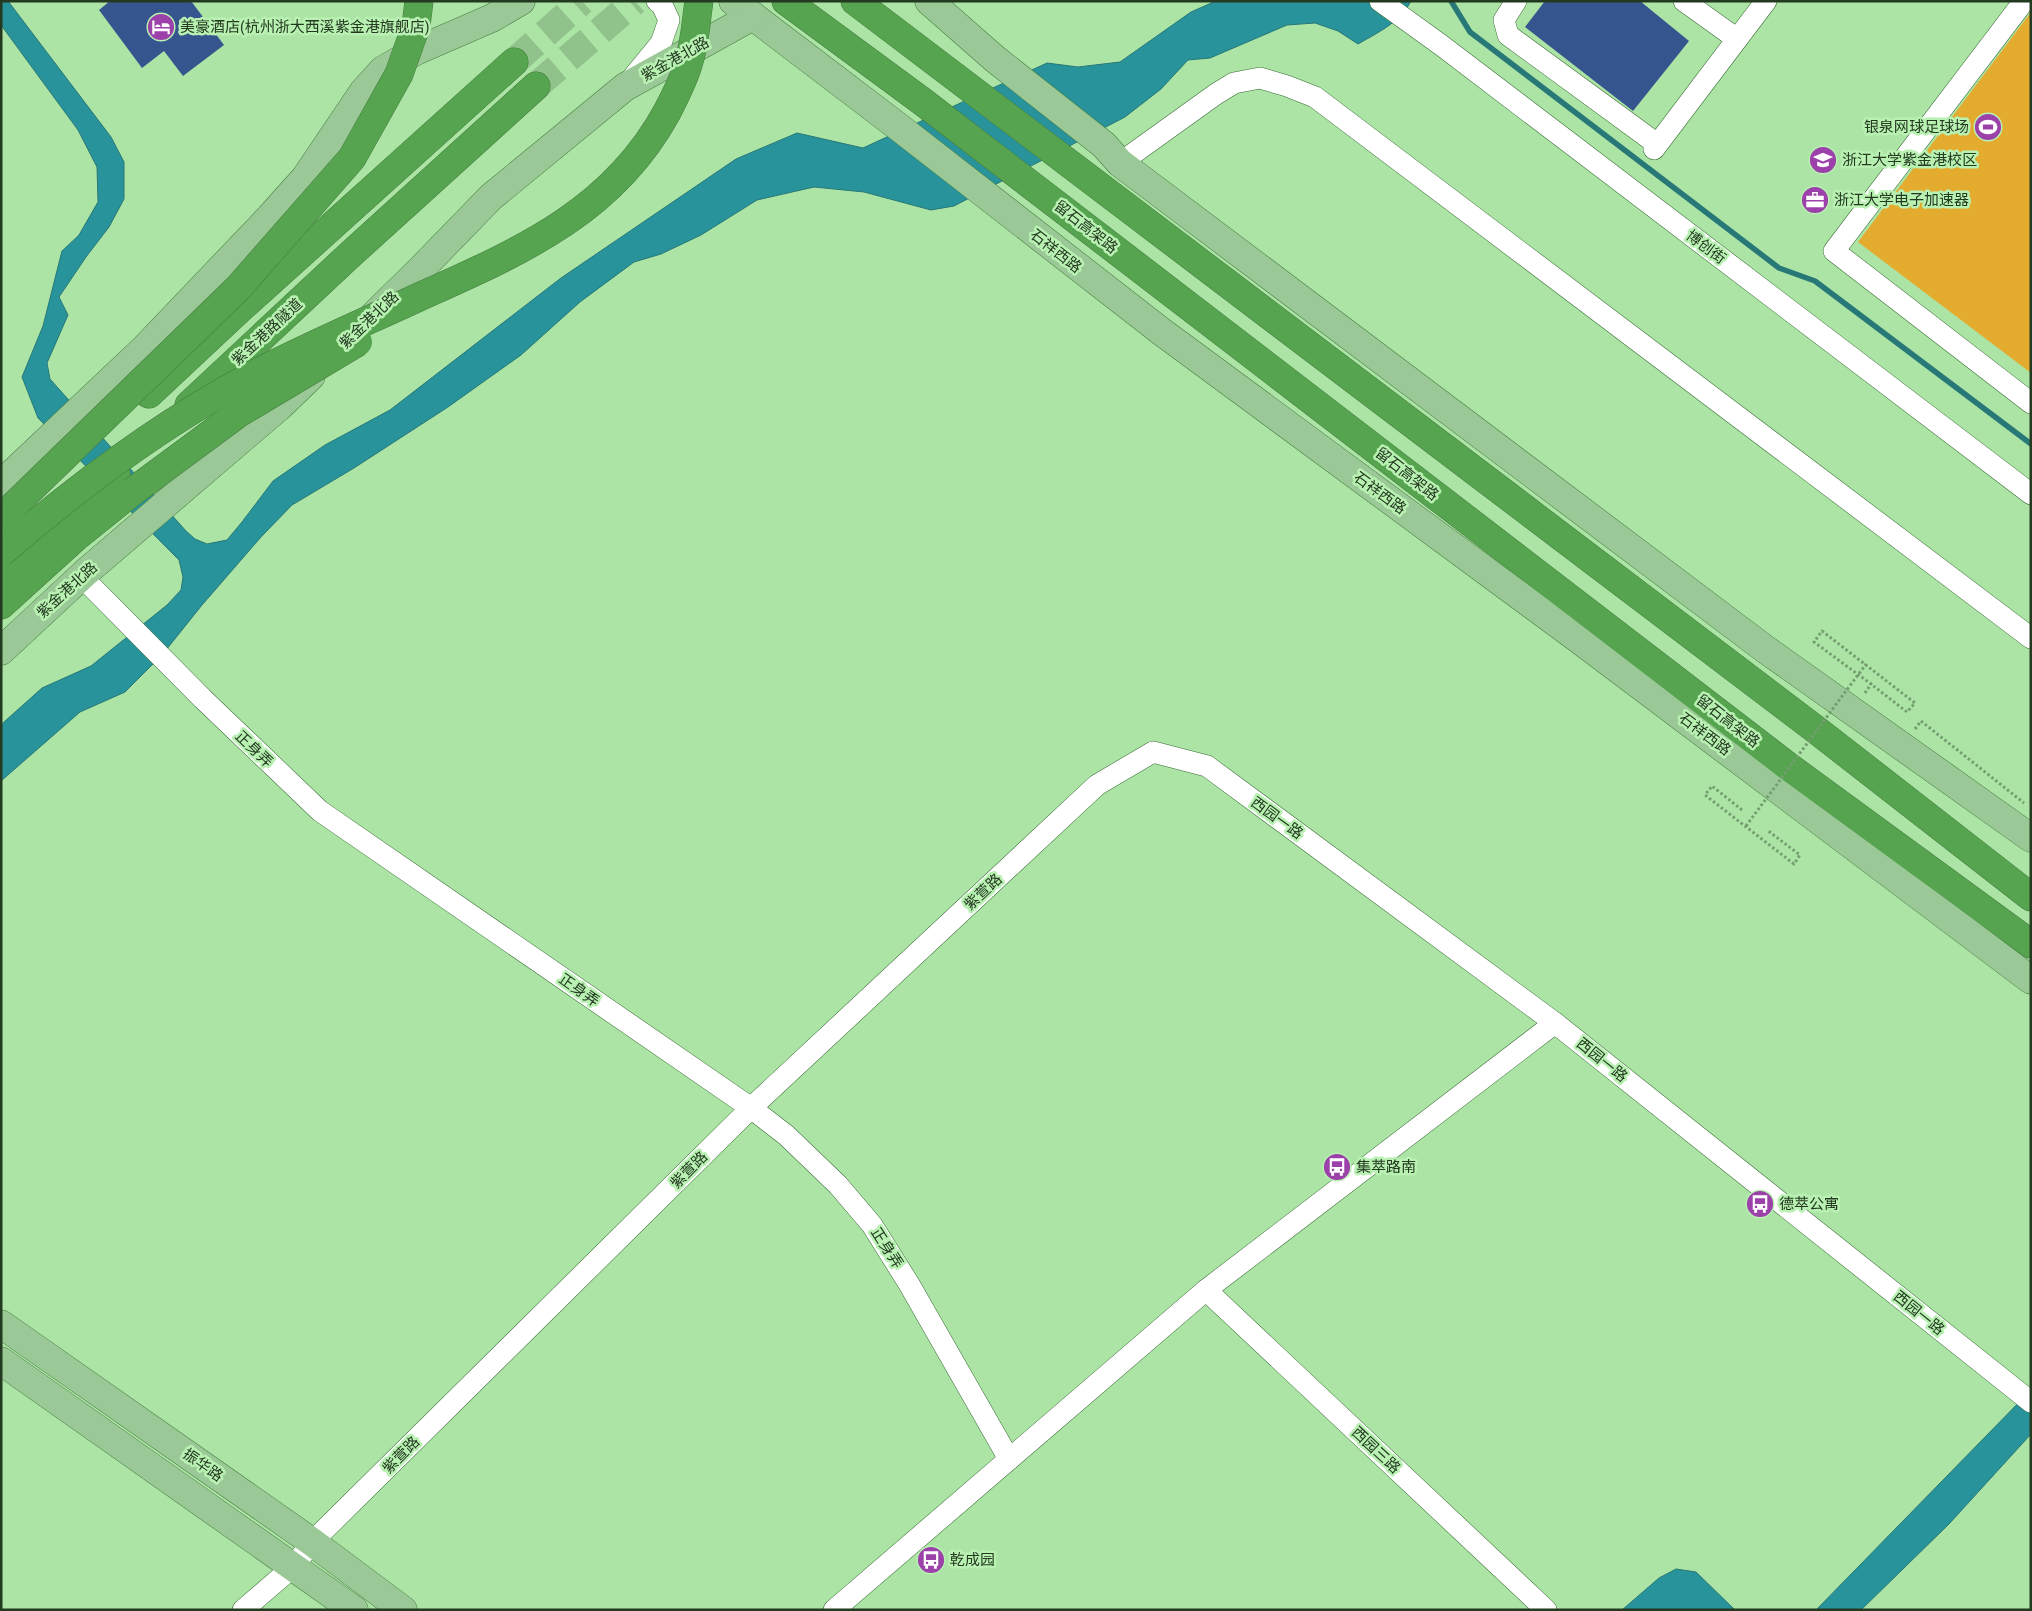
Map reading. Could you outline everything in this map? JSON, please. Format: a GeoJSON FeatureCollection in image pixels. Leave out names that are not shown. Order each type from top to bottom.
{"type":"FeatureCollection","features":[{"type":"Feature","properties":{"kind":"highway"},"geometry":{"type":"LineString","coordinates":[[1,518],[238,288],[352,158],[398,74],[416,26],[419,1]]}},
{"type":"Feature","properties":{"kind":"highway"},"geometry":{"type":"LineString","coordinates":[[1,553],[51,509],[99,472],[200,404],[299,352],[520,250],[572,217],[609,188],[633,164],[655,133],[674,100],[691,54],[699,1]]}},
{"type":"Feature","properties":{"kind":"highway","name":"留石高架路"},"geometry":{"type":"LineString","coordinates":[[786,1],[923,102],[1789,767],[2031,944]]}},
{"type":"Feature","properties":{"kind":"highway"},"geometry":{"type":"LineString","coordinates":[[855,1],[1819,732],[2031,897]]}},
{"type":"Feature","properties":{"kind":"highway"},"geometry":{"type":"LineString","coordinates":[[1,532],[221,326],[514,62]]}},
{"type":"Feature","properties":{"kind":"highway","name":"紫金港路隧道"},"geometry":{"type":"LineString","coordinates":[[1,581],[296,304],[536,86]]}},
{"type":"Feature","properties":{"kind":"highway"},"geometry":{"type":"LineString","coordinates":[[1,605],[76,537],[125,497],[239,412],[477,271]]}},
{"type":"Feature","properties":{"kind":"main road"},"geometry":{"type":"LineString","coordinates":[[1,484],[146,348],[270,216],[305,178],[363,92],[383,70],[416,51],[492,18],[521,1]]}},
{"type":"Feature","properties":{"kind":"main road"},"geometry":{"type":"LineString","coordinates":[[929,1],[1112,154],[1765,649],[2031,838]]}},
{"type":"Feature","properties":{"kind":"main road","name":"紫金港北路"},"geometry":{"type":"LineString","coordinates":[[1,650],[82,577],[280,406],[422,268],[491,197],[625,87],[743,9]]}},
{"type":"Feature","properties":{"kind":"main road","name":"石祥西路"},"geometry":{"type":"LineString","coordinates":[[743,9],[896,125],[992,202],[1162,332],[1581,641],[2031,980]]}},
{"type":"Feature","properties":{"kind":"main road","name":"振华路"},"geometry":{"type":"LineString","coordinates":[[1,1324],[312,1542],[403,1610]]}},
{"type":"Feature","properties":{"kind":"main road","name":"振华路"},"geometry":{"type":"LineString","coordinates":[[1,1361],[354,1610]]}},
{"type":"Feature","properties":{"kind":"street"},"geometry":{"type":"LineString","coordinates":[[625,87],[661,43],[669,20],[662,6],[657,1]]}},
{"type":"Feature","properties":{"kind":"street","name":"博创街"},"geometry":{"type":"LineString","coordinates":[[1380,1],[1412,26],[1441,45],[2031,494]]}},
{"type":"Feature","properties":{"kind":"street"},"geometry":{"type":"LineString","coordinates":[[1516,1],[1504,20],[1508,35],[1656,146],[1766,1]]}},
{"type":"Feature","properties":{"kind":"street"},"geometry":{"type":"LineString","coordinates":[[1684,1],[1737,39]]}},
{"type":"Feature","properties":{"kind":"street"},"geometry":{"type":"LineString","coordinates":[[2024,1],[1834,251],[2031,402]]}},
{"type":"Feature","properties":{"kind":"street"},"geometry":{"type":"LineString","coordinates":[[1112,154],[1234,83],[1260,78],[1288,86],[1315,97],[2031,638]]}},
{"type":"Feature","properties":{"kind":"street","name":"正身弄"},"geometry":{"type":"LineString","coordinates":[[82,577],[203,700],[320,810],[751,1108],[786,1136],[832,1179],[872,1225],[909,1284],[1009,1459]]}},
{"type":"Feature","properties":{"kind":"street","name":"紫萱路"},"geometry":{"type":"LineString","coordinates":[[243,1610],[294,1566],[312,1542],[751,1108],[1097,785],[1153,752]]}},
{"type":"Feature","properties":{"kind":"street","name":"西园一路"},"geometry":{"type":"LineString","coordinates":[[1153,752],[1207,766],[1555,1023],[2031,1402]]}},
{"type":"Feature","properties":{"kind":"street"},"geometry":{"type":"LineString","coordinates":[[834,1610],[1206,1290],[1555,1023]]}},
{"type":"Feature","properties":{"kind":"street","name":"西园三路"},"geometry":{"type":"LineString","coordinates":[[1206,1290],[1546,1610]]}},
{"type":"Feature","properties":{"kind":"path"},"geometry":{"type":"LineString","coordinates":[[1822,630],[1915,703],[1907,712],[1871,684],[1814,642],[1822,630]]}},
{"type":"Feature","properties":{"kind":"path"},"geometry":{"type":"LineString","coordinates":[[1746,826],[1866,664]]}},
{"type":"Feature","properties":{"kind":"path"},"geometry":{"type":"LineString","coordinates":[[1871,684],[1865,693],[1872,699]]}},
{"type":"Feature","properties":{"kind":"path"},"geometry":{"type":"LineString","coordinates":[[1907,725],[1914,730],[1921,721],[2031,808]]}},
{"type":"Feature","properties":{"kind":"path"},"geometry":{"type":"LineString","coordinates":[[1742,810],[1712,786],[1705,795],[1794,864],[1800,855],[1767,830]]}},
{"type":"Feature","properties":{"kind":"shaded area","name":"银泉网球足球场"},"geometry":{"type":"Polygon","coordinates":[[[2031,12],[2031,373],[1858,242],[2031,12]]]}},
{"type":"Feature","properties":{"kind":"water"},"geometry":{"type":"Polygon","coordinates":[[[1,1],[8,1],[111,137],[124,162],[124,199],[109,227],[59,297],[68,315],[47,363],[50,379],[186,531],[195,539],[207,544],[227,540],[273,481],[325,445],[390,410],[561,278],[736,159],[797,133],[863,148],[1047,63],[1078,67],[1120,62],[1191,12],[1216,1],[1411,1],[1395,21],[1358,44],[1338,31],[1315,23],[1287,25],[1210,58],[1188,60],[1161,89],[1125,117],[954,206],[931,210],[864,192],[814,187],[757,200],[701,235],[661,254],[634,262],[580,302],[521,355],[448,407],[354,468],[292,505],[261,537],[202,605],[162,655],[125,692],[80,712],[1,781],[1,726],[4,722],[42,688],[91,666],[167,605],[181,590],[183,577],[179,560],[38,418],[22,377],[43,326],[62,251],[79,235],[98,202],[97,167],[78,130],[1,25],[1,1]]]}},
{"type":"Feature","properties":{"kind":"water"},"geometry":{"type":"Polygon","coordinates":[[[2031,1390],[2031,1434],[1949,1524],[1861,1610],[1816,1610],[2031,1390]]]}},
{"type":"Feature","properties":{"kind":"water"},"geometry":{"type":"Polygon","coordinates":[[[1676,1569],[1696,1572],[1735,1610],[1622,1610],[1659,1578],[1676,1569]]]}},
{"type":"Feature","properties":{"kind":"building","name":"美豪酒店(杭州浙大西溪紫金港旗舰店)"},"geometry":{"type":"Polygon","coordinates":[[[110,1],[191,1],[224,45],[183,76],[164,51],[142,68],[99,10],[110,1]]]}},
{"type":"Feature","properties":{"kind":"building"},"geometry":{"type":"Polygon","coordinates":[[[1545,1],[1640,1],[1689,41],[1633,111],[1525,27],[1545,1]]]}},
{"type":"Feature","properties":{"kind":"waterway"},"geometry":{"type":"LineString","coordinates":[[1451,1],[1470,32],[1779,268],[1815,281],[2031,444]]}},
{"type":"Feature","properties":{"kind":"tunnel"},"geometry":{"type":"LineString","coordinates":[[514,62],[582,1]]}},
{"type":"Feature","properties":{"kind":"tunnel"},"geometry":{"type":"LineString","coordinates":[[536,86],[635,1]]}},
{"type":"Feature","properties":{"kind":"place","name":"美豪酒店(杭州浙大西溪紫金港旗舰店)"},"geometry":{"type":"Point","coordinates":[161,27]}},
{"type":"Feature","properties":{"kind":"place","name":"银泉网球足球场"},"geometry":{"type":"Point","coordinates":[1988,127]}},
{"type":"Feature","properties":{"kind":"place","name":"浙江大学紫金港校区"},"geometry":{"type":"Point","coordinates":[1823,160]}},
{"type":"Feature","properties":{"kind":"place","name":"浙江大学电子加速器"},"geometry":{"type":"Point","coordinates":[1815,200]}},
{"type":"Feature","properties":{"kind":"place","name":"集萃路南"},"geometry":{"type":"Point","coordinates":[1337,1167]}},
{"type":"Feature","properties":{"kind":"place","name":"德萃公寓"},"geometry":{"type":"Point","coordinates":[1760,1204]}},
{"type":"Feature","properties":{"kind":"place","name":"乾成园"},"geometry":{"type":"Point","coordinates":[931,1560]}}]}
